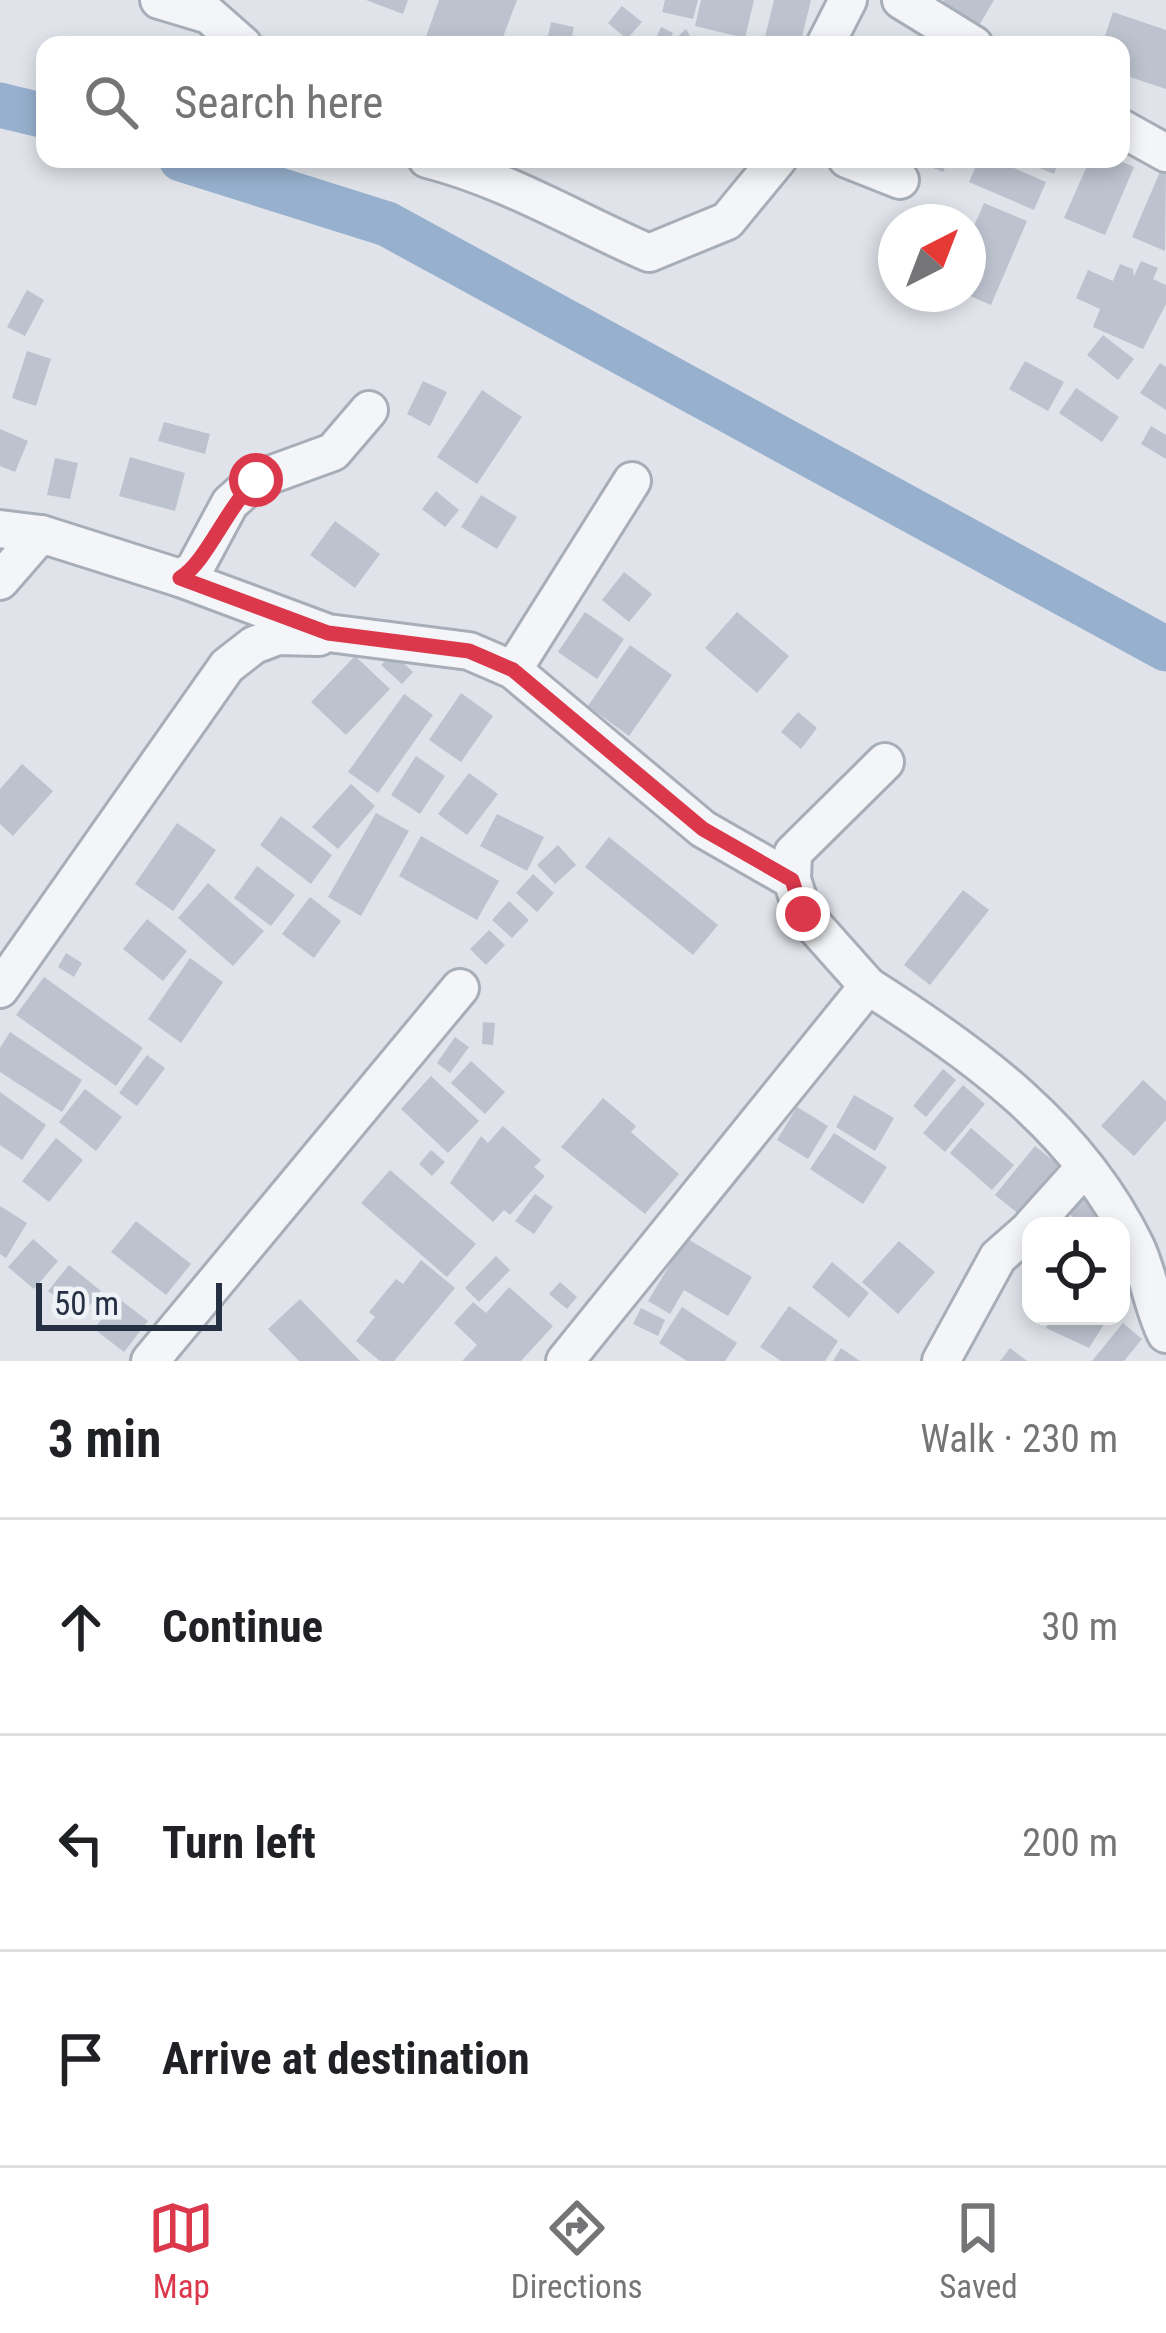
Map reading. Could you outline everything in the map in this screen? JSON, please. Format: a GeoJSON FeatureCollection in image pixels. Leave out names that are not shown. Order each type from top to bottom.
{"type":"FeatureCollection","features":[{"type":"Feature","properties":{"kind":"street"},"geometry":{"type":"LineString","coordinates":[[159,0],[209,15],[233,36]]}},
{"type":"Feature","properties":{"kind":"street"},"geometry":{"type":"LineString","coordinates":[[830,36],[848,0]]}},
{"type":"Feature","properties":{"kind":"street"},"geometry":{"type":"LineString","coordinates":[[902,0],[960,36]]}},
{"type":"Feature","properties":{"kind":"street"},"geometry":{"type":"LineString","coordinates":[[1130,133],[1166,153]]}},
{"type":"Feature","properties":{"kind":"street"},"geometry":{"type":"LineString","coordinates":[[462,168],[489,175],[563,216],[649,253],[727,221],[771,168]]}},
{"type":"Feature","properties":{"kind":"street"},"geometry":{"type":"LineString","coordinates":[[870,168],[900,180]]}},
{"type":"Feature","properties":{"kind":"street"},"geometry":{"type":"LineString","coordinates":[[180,578],[194,570],[230,503],[256,480],[333,452],[369,410]]}},
{"type":"Feature","properties":{"kind":"street"},"geometry":{"type":"LineString","coordinates":[[513,670],[632,481]]}},
{"type":"Feature","properties":{"kind":"street"},"geometry":{"type":"LineString","coordinates":[[0,529],[41,534],[180,578],[328,633],[469,651],[513,670],[703,829],[792,880]]}},
{"type":"Feature","properties":{"kind":"street"},"geometry":{"type":"LineString","coordinates":[[0,581],[41,534]]}},
{"type":"Feature","properties":{"kind":"street"},"geometry":{"type":"LineString","coordinates":[[0,989],[227,666],[254,645],[278,636],[311,640],[328,633]]}},
{"type":"Feature","properties":{"kind":"street"},"geometry":{"type":"LineString","coordinates":[[885,762],[793,853],[792,880],[803,914],[868,986],[1012,1087],[1071,1144],[1137,1249],[1166,1334]]}},
{"type":"Feature","properties":{"kind":"street"},"geometry":{"type":"LineString","coordinates":[[565,1361],[868,986]]}},
{"type":"Feature","properties":{"kind":"street"},"geometry":{"type":"LineString","coordinates":[[150,1361],[460,988]]}},
{"type":"Feature","properties":{"kind":"street"},"geometry":{"type":"LineString","coordinates":[[1041,1217],[1085,1167]]}},
{"type":"Feature","properties":{"kind":"street"},"geometry":{"type":"LineString","coordinates":[[941,1361],[998,1256],[1022,1236]]}},
{"type":"Feature","properties":{"kind":"building"},"geometry":{"type":"Polygon","coordinates":[[[366,0],[408,0],[403,14],[366,0]]]}},
{"type":"Feature","properties":{"kind":"building"},"geometry":{"type":"Polygon","coordinates":[[[439,0],[517,0],[503,36],[426,36],[439,0]]]}},
{"type":"Feature","properties":{"kind":"building"},"geometry":{"type":"Polygon","coordinates":[[[665,0],[698,0],[693,19],[662,12],[665,0]]]}},
{"type":"Feature","properties":{"kind":"building"},"geometry":{"type":"Polygon","coordinates":[[[701,0],[754,0],[745,36],[695,26],[701,0]]]}},
{"type":"Feature","properties":{"kind":"building"},"geometry":{"type":"Polygon","coordinates":[[[774,0],[811,0],[802,36],[765,36],[774,0]]]}},
{"type":"Feature","properties":{"kind":"building"},"geometry":{"type":"Polygon","coordinates":[[[944,0],[994,0],[977,29],[940,7],[944,0]]]}},
{"type":"Feature","properties":{"kind":"building"},"geometry":{"type":"Polygon","coordinates":[[[622,6],[642,22],[630,36],[608,23],[622,6]]]}},
{"type":"Feature","properties":{"kind":"building"},"geometry":{"type":"Polygon","coordinates":[[[1113,12],[1166,30],[1166,89],[1130,77],[1130,36],[1105,36],[1113,12]]]}},
{"type":"Feature","properties":{"kind":"building"},"geometry":{"type":"Polygon","coordinates":[[[551,22],[574,27],[572,36],[548,36],[551,22]]]}},
{"type":"Feature","properties":{"kind":"building"},"geometry":{"type":"Polygon","coordinates":[[[1134,167],[1105,235],[1064,218],[1086,168],[1134,167]]]}},
{"type":"Feature","properties":{"kind":"building"},"geometry":{"type":"Polygon","coordinates":[[[1162,167],[1166,169],[1165,251],[1132,237],[1162,167]]]}},
{"type":"Feature","properties":{"kind":"building"},"geometry":{"type":"Polygon","coordinates":[[[975,168],[1014,168],[1046,182],[1034,210],[969,182],[975,168]]]}},
{"type":"Feature","properties":{"kind":"building"},"geometry":{"type":"Polygon","coordinates":[[[984,204],[1027,221],[991,305],[986,303],[984,204]]]}},
{"type":"Feature","properties":{"kind":"building"},"geometry":{"type":"Polygon","coordinates":[[[1141,261],[1158,268],[1153,279],[1166,285],[1166,304],[1143,349],[1093,327],[1100,309],[1076,298],[1088,270],[1113,281],[1120,264],[1133,269],[1134,276],[1141,261]]]}},
{"type":"Feature","properties":{"kind":"building"},"geometry":{"type":"Polygon","coordinates":[[[27,290],[44,300],[25,336],[7,327],[27,290]]]}},
{"type":"Feature","properties":{"kind":"building"},"geometry":{"type":"Polygon","coordinates":[[[1103,335],[1134,359],[1118,380],[1087,355],[1103,335]]]}},
{"type":"Feature","properties":{"kind":"building"},"geometry":{"type":"Polygon","coordinates":[[[27,351],[51,359],[36,406],[12,398],[27,351]]]}},
{"type":"Feature","properties":{"kind":"building"},"geometry":{"type":"Polygon","coordinates":[[[1025,361],[1064,382],[1048,411],[1009,389],[1025,361]]]}},
{"type":"Feature","properties":{"kind":"building"},"geometry":{"type":"Polygon","coordinates":[[[1160,363],[1166,367],[1166,410],[1140,393],[1160,363]]]}},
{"type":"Feature","properties":{"kind":"building"},"geometry":{"type":"Polygon","coordinates":[[[423,381],[447,392],[430,426],[407,414],[423,381]]]}},
{"type":"Feature","properties":{"kind":"building"},"geometry":{"type":"Polygon","coordinates":[[[1076,388],[1119,417],[1102,442],[1059,413],[1076,388]]]}},
{"type":"Feature","properties":{"kind":"building"},"geometry":{"type":"Polygon","coordinates":[[[482,390],[522,417],[477,484],[437,457],[482,390]]]}},
{"type":"Feature","properties":{"kind":"building"},"geometry":{"type":"Polygon","coordinates":[[[164,422],[210,434],[205,454],[158,441],[164,422]]]}},
{"type":"Feature","properties":{"kind":"building"},"geometry":{"type":"Polygon","coordinates":[[[1151,426],[1166,435],[1166,459],[1141,444],[1151,426]]]}},
{"type":"Feature","properties":{"kind":"building"},"geometry":{"type":"Polygon","coordinates":[[[0,429],[28,441],[15,472],[0,466],[0,429]]]}},
{"type":"Feature","properties":{"kind":"building"},"geometry":{"type":"Polygon","coordinates":[[[130,457],[185,473],[175,511],[119,496],[130,457]]]}},
{"type":"Feature","properties":{"kind":"building"},"geometry":{"type":"Polygon","coordinates":[[[55,458],[78,463],[70,499],[47,495],[55,458]]]}},
{"type":"Feature","properties":{"kind":"building"},"geometry":{"type":"Polygon","coordinates":[[[436,491],[459,510],[445,527],[422,509],[436,491]]]}},
{"type":"Feature","properties":{"kind":"building"},"geometry":{"type":"Polygon","coordinates":[[[481,495],[517,517],[497,549],[461,527],[481,495]]]}},
{"type":"Feature","properties":{"kind":"building"},"geometry":{"type":"Polygon","coordinates":[[[335,521],[380,554],[355,588],[310,555],[335,521]]]}},
{"type":"Feature","properties":{"kind":"building"},"geometry":{"type":"Polygon","coordinates":[[[624,572],[652,594],[629,622],[602,600],[624,572]]]}},
{"type":"Feature","properties":{"kind":"building"},"geometry":{"type":"Polygon","coordinates":[[[585,612],[624,639],[597,679],[558,652],[585,612]]]}},
{"type":"Feature","properties":{"kind":"building"},"geometry":{"type":"Polygon","coordinates":[[[737,612],[789,656],[757,693],[705,648],[737,612]]]}},
{"type":"Feature","properties":{"kind":"building"},"geometry":{"type":"Polygon","coordinates":[[[630,645],[672,675],[629,736],[588,706],[630,645]]]}},
{"type":"Feature","properties":{"kind":"building"},"geometry":{"type":"Polygon","coordinates":[[[393,653],[413,672],[402,684],[381,665],[393,653]]]}},
{"type":"Feature","properties":{"kind":"building"},"geometry":{"type":"Polygon","coordinates":[[[355,656],[390,689],[346,735],[311,702],[355,656]]]}},
{"type":"Feature","properties":{"kind":"building"},"geometry":{"type":"Polygon","coordinates":[[[461,693],[493,716],[461,762],[429,740],[461,693]]]}},
{"type":"Feature","properties":{"kind":"building"},"geometry":{"type":"Polygon","coordinates":[[[404,694],[433,715],[378,793],[348,772],[404,694]]]}},
{"type":"Feature","properties":{"kind":"building"},"geometry":{"type":"Polygon","coordinates":[[[798,712],[817,728],[801,749],[781,732],[798,712]]]}},
{"type":"Feature","properties":{"kind":"building"},"geometry":{"type":"Polygon","coordinates":[[[416,756],[445,776],[420,814],[391,795],[416,756]]]}},
{"type":"Feature","properties":{"kind":"building"},"geometry":{"type":"Polygon","coordinates":[[[22,764],[53,791],[13,836],[0,824],[0,789],[22,764]]]}},
{"type":"Feature","properties":{"kind":"building"},"geometry":{"type":"Polygon","coordinates":[[[469,773],[498,794],[467,835],[438,814],[469,773]]]}},
{"type":"Feature","properties":{"kind":"building"},"geometry":{"type":"Polygon","coordinates":[[[351,784],[375,806],[338,849],[312,827],[351,784]]]}},
{"type":"Feature","properties":{"kind":"building"},"geometry":{"type":"Polygon","coordinates":[[[376,813],[409,831],[361,916],[328,897],[376,813]]]}},
{"type":"Feature","properties":{"kind":"building"},"geometry":{"type":"Polygon","coordinates":[[[497,814],[544,837],[527,871],[480,846],[497,814]]]}},
{"type":"Feature","properties":{"kind":"building"},"geometry":{"type":"Polygon","coordinates":[[[281,816],[332,855],[311,884],[260,845],[281,816]]]}},
{"type":"Feature","properties":{"kind":"building"},"geometry":{"type":"Polygon","coordinates":[[[177,823],[216,850],[173,911],[135,884],[177,823]]]}},
{"type":"Feature","properties":{"kind":"building"},"geometry":{"type":"Polygon","coordinates":[[[421,836],[499,881],[477,920],[399,876],[421,836]]]}},
{"type":"Feature","properties":{"kind":"building"},"geometry":{"type":"Polygon","coordinates":[[[609,837],[718,925],[693,955],[585,867],[609,837]]]}},
{"type":"Feature","properties":{"kind":"building"},"geometry":{"type":"Polygon","coordinates":[[[558,845],[576,865],[555,884],[537,865],[558,845]]]}},
{"type":"Feature","properties":{"kind":"building"},"geometry":{"type":"Polygon","coordinates":[[[257,866],[295,895],[271,926],[234,898],[257,866]]]}},
{"type":"Feature","properties":{"kind":"building"},"geometry":{"type":"Polygon","coordinates":[[[533,874],[554,893],[537,912],[516,893],[533,874]]]}},
{"type":"Feature","properties":{"kind":"building"},"geometry":{"type":"Polygon","coordinates":[[[208,883],[264,931],[233,966],[178,918],[208,883]]]}},
{"type":"Feature","properties":{"kind":"building"},"geometry":{"type":"Polygon","coordinates":[[[963,890],[989,910],[930,985],[904,965],[963,890]]]}},
{"type":"Feature","properties":{"kind":"building"},"geometry":{"type":"Polygon","coordinates":[[[310,897],[341,921],[314,958],[282,934],[310,897]]]}},
{"type":"Feature","properties":{"kind":"building"},"geometry":{"type":"Polygon","coordinates":[[[509,901],[529,920],[512,938],[492,920],[509,901]]]}},
{"type":"Feature","properties":{"kind":"building"},"geometry":{"type":"Polygon","coordinates":[[[147,919],[187,951],[163,981],[123,949],[147,919]]]}},
{"type":"Feature","properties":{"kind":"building"},"geometry":{"type":"Polygon","coordinates":[[[489,930],[505,945],[486,965],[470,949],[489,930]]]}},
{"type":"Feature","properties":{"kind":"building"},"geometry":{"type":"Polygon","coordinates":[[[66,953],[82,963],[74,977],[58,967],[66,953]]]}},
{"type":"Feature","properties":{"kind":"building"},"geometry":{"type":"Polygon","coordinates":[[[190,958],[223,982],[181,1043],[148,1019],[190,958]]]}},
{"type":"Feature","properties":{"kind":"building"},"geometry":{"type":"Polygon","coordinates":[[[44,977],[143,1048],[116,1086],[16,1015],[44,977]]]}},
{"type":"Feature","properties":{"kind":"building"},"geometry":{"type":"Polygon","coordinates":[[[483,1022],[495,1023],[493,1045],[482,1044],[483,1022]]]}},
{"type":"Feature","properties":{"kind":"building"},"geometry":{"type":"Polygon","coordinates":[[[10,1032],[82,1080],[62,1112],[0,1072],[0,1048],[10,1032]]]}},
{"type":"Feature","properties":{"kind":"building"},"geometry":{"type":"Polygon","coordinates":[[[455,1037],[469,1047],[450,1073],[437,1063],[455,1037]]]}},
{"type":"Feature","properties":{"kind":"building"},"geometry":{"type":"Polygon","coordinates":[[[147,1055],[165,1068],[137,1106],[119,1093],[147,1055]]]}},
{"type":"Feature","properties":{"kind":"building"},"geometry":{"type":"Polygon","coordinates":[[[471,1061],[505,1092],[485,1114],[451,1083],[471,1061]]]}},
{"type":"Feature","properties":{"kind":"building"},"geometry":{"type":"Polygon","coordinates":[[[943,1069],[956,1080],[926,1117],[913,1106],[943,1069]]]}},
{"type":"Feature","properties":{"kind":"building"},"geometry":{"type":"Polygon","coordinates":[[[431,1076],[479,1121],[448,1153],[401,1109],[431,1076]]]}},
{"type":"Feature","properties":{"kind":"building"},"geometry":{"type":"Polygon","coordinates":[[[1143,1080],[1166,1101],[1166,1120],[1134,1156],[1101,1126],[1143,1080]]]}},
{"type":"Feature","properties":{"kind":"building"},"geometry":{"type":"Polygon","coordinates":[[[963,1085],[985,1104],[945,1152],[923,1133],[963,1085]]]}},
{"type":"Feature","properties":{"kind":"building"},"geometry":{"type":"Polygon","coordinates":[[[85,1089],[122,1117],[96,1151],[59,1122],[85,1089]]]}},
{"type":"Feature","properties":{"kind":"building"},"geometry":{"type":"Polygon","coordinates":[[[0,1092],[46,1125],[22,1160],[0,1145],[0,1092]]]}},
{"type":"Feature","properties":{"kind":"building"},"geometry":{"type":"Polygon","coordinates":[[[854,1095],[894,1118],[875,1151],[836,1127],[854,1095]]]}},
{"type":"Feature","properties":{"kind":"building"},"geometry":{"type":"Polygon","coordinates":[[[603,1098],[636,1126],[631,1132],[679,1174],[645,1214],[561,1147],[603,1098]]]}},
{"type":"Feature","properties":{"kind":"building"},"geometry":{"type":"Polygon","coordinates":[[[797,1107],[828,1126],[808,1159],[777,1140],[797,1107]]]}},
{"type":"Feature","properties":{"kind":"building"},"geometry":{"type":"Polygon","coordinates":[[[503,1126],[541,1160],[534,1167],[545,1176],[510,1215],[504,1210],[493,1222],[450,1183],[481,1136],[488,1143],[503,1126]]]}},
{"type":"Feature","properties":{"kind":"building"},"geometry":{"type":"Polygon","coordinates":[[[971,1128],[1014,1165],[992,1190],[950,1153],[971,1128]]]}},
{"type":"Feature","properties":{"kind":"building"},"geometry":{"type":"Polygon","coordinates":[[[834,1133],[887,1167],[863,1204],[810,1169],[834,1133]]]}},
{"type":"Feature","properties":{"kind":"building"},"geometry":{"type":"Polygon","coordinates":[[[56,1138],[83,1160],[49,1202],[22,1181],[56,1138]]]}},
{"type":"Feature","properties":{"kind":"building"},"geometry":{"type":"Polygon","coordinates":[[[1035,1146],[1060,1166],[1020,1215],[995,1195],[1035,1146]]]}},
{"type":"Feature","properties":{"kind":"building"},"geometry":{"type":"Polygon","coordinates":[[[431,1150],[445,1162],[432,1176],[419,1164],[431,1150]]]}},
{"type":"Feature","properties":{"kind":"building"},"geometry":{"type":"Polygon","coordinates":[[[390,1170],[476,1244],[447,1277],[361,1203],[390,1170]]]}},
{"type":"Feature","properties":{"kind":"building"},"geometry":{"type":"Polygon","coordinates":[[[535,1194],[553,1207],[534,1234],[515,1221],[535,1194]]]}},
{"type":"Feature","properties":{"kind":"building"},"geometry":{"type":"Polygon","coordinates":[[[1082,1195],[1099,1217],[1072,1217],[1065,1208],[1082,1195]]]}},
{"type":"Feature","properties":{"kind":"building"},"geometry":{"type":"Polygon","coordinates":[[[0,1206],[27,1223],[6,1258],[0,1254],[0,1206]]]}},
{"type":"Feature","properties":{"kind":"building"},"geometry":{"type":"Polygon","coordinates":[[[136,1221],[191,1264],[166,1295],[111,1252],[136,1221]]]}},
{"type":"Feature","properties":{"kind":"building"},"geometry":{"type":"Polygon","coordinates":[[[686,1238],[752,1277],[728,1316],[684,1290],[670,1314],[648,1301],[686,1238]]]}},
{"type":"Feature","properties":{"kind":"building"},"geometry":{"type":"Polygon","coordinates":[[[33,1239],[58,1261],[34,1289],[8,1267],[33,1239]]]}},
{"type":"Feature","properties":{"kind":"building"},"geometry":{"type":"Polygon","coordinates":[[[899,1241],[935,1272],[898,1314],[862,1282],[899,1241]]]}},
{"type":"Feature","properties":{"kind":"building"},"geometry":{"type":"Polygon","coordinates":[[[496,1256],[510,1270],[479,1302],[465,1288],[496,1256]]]}},
{"type":"Feature","properties":{"kind":"building"},"geometry":{"type":"Polygon","coordinates":[[[421,1260],[455,1288],[394,1361],[380,1361],[356,1341],[375,1317],[369,1312],[396,1279],[403,1284],[421,1260]]]}},
{"type":"Feature","properties":{"kind":"building"},"geometry":{"type":"Polygon","coordinates":[[[832,1262],[869,1293],[849,1318],[812,1287],[832,1262]]]}},
{"type":"Feature","properties":{"kind":"building"},"geometry":{"type":"Polygon","coordinates":[[[69,1265],[101,1291],[80,1317],[48,1291],[69,1265]]]}},
{"type":"Feature","properties":{"kind":"building"},"geometry":{"type":"Polygon","coordinates":[[[560,1282],[577,1297],[567,1309],[549,1294],[560,1282]]]}},
{"type":"Feature","properties":{"kind":"building"},"geometry":{"type":"Polygon","coordinates":[[[509,1287],[553,1326],[521,1361],[462,1361],[477,1345],[454,1323],[473,1302],[486,1313],[509,1287]]]}},
{"type":"Feature","properties":{"kind":"building"},"geometry":{"type":"Polygon","coordinates":[[[118,1298],[148,1321],[124,1352],[94,1329],[118,1298]]]}},
{"type":"Feature","properties":{"kind":"building"},"geometry":{"type":"Polygon","coordinates":[[[300,1299],[360,1361],[299,1361],[268,1329],[300,1299]]]}},
{"type":"Feature","properties":{"kind":"building"},"geometry":{"type":"Polygon","coordinates":[[[789,1306],[838,1341],[825,1361],[781,1361],[760,1347],[789,1306]]]}},
{"type":"Feature","properties":{"kind":"building"},"geometry":{"type":"Polygon","coordinates":[[[682,1307],[737,1343],[725,1361],[687,1361],[659,1343],[682,1307]]]}},
{"type":"Feature","properties":{"kind":"building"},"geometry":{"type":"Polygon","coordinates":[[[641,1308],[665,1320],[658,1336],[633,1324],[641,1308]]]}},
{"type":"Feature","properties":{"kind":"building"},"geometry":{"type":"Polygon","coordinates":[[[1048,1325],[1103,1325],[1089,1348],[1048,1325]]]}},
{"type":"Feature","properties":{"kind":"building"},"geometry":{"type":"Polygon","coordinates":[[[1121,1325],[1142,1339],[1124,1361],[1092,1361],[1121,1325]]]}},
{"type":"Feature","properties":{"kind":"building"},"geometry":{"type":"Polygon","coordinates":[[[841,1348],[860,1361],[833,1361],[841,1348]]]}},
{"type":"Feature","properties":{"kind":"building"},"geometry":{"type":"Polygon","coordinates":[[[1010,1348],[1027,1361],[1000,1361],[1010,1348]]]}},
{"type":"Feature","properties":{"kind":"waterway"},"geometry":{"type":"LineString","coordinates":[[0,105],[36,114]]}},
{"type":"Feature","properties":{"kind":"waterway"},"geometry":{"type":"LineString","coordinates":[[210,168],[387,224],[1166,649]]}},
{"type":"Feature","properties":{"kind":"route"},"geometry":{"type":"LineString","coordinates":[[256,480],[230,503],[194,570],[180,578],[328,633],[469,651],[513,670],[703,829],[792,880],[803,914]]}}]}
